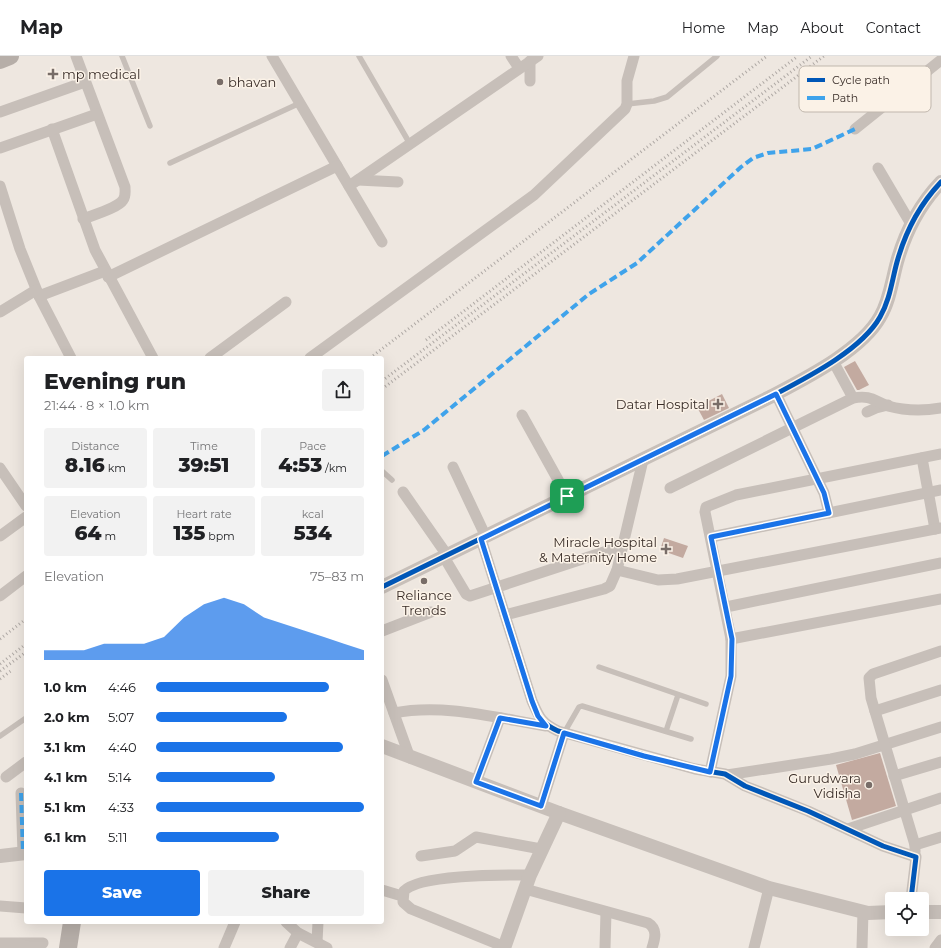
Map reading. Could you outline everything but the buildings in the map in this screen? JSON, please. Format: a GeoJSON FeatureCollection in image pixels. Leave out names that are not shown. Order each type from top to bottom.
{"type":"FeatureCollection","features":[{"type":"Feature","properties":{"kind":"main road"},"geometry":{"type":"LineString","coordinates":[[0,60],[10,56]]}},
{"type":"Feature","properties":{"kind":"main road"},"geometry":{"type":"LineString","coordinates":[[68,948],[72,924]]}},
{"type":"Feature","properties":{"kind":"street"},"geometry":{"type":"LineString","coordinates":[[76,56],[125,187],[123,200],[117,205],[83,219]]}},
{"type":"Feature","properties":{"kind":"street"},"geometry":{"type":"LineString","coordinates":[[272,56],[337,166],[353,183],[382,242]]}},
{"type":"Feature","properties":{"kind":"street"},"geometry":{"type":"LineString","coordinates":[[511,56],[519,68]]}},
{"type":"Feature","properties":{"kind":"street"},"geometry":{"type":"LineString","coordinates":[[313,356],[534,195],[625,109],[627,104],[627,81],[634,56]]}},
{"type":"Feature","properties":{"kind":"street"},"geometry":{"type":"LineString","coordinates":[[353,183],[534,59]]}},
{"type":"Feature","properties":{"kind":"street"},"geometry":{"type":"LineString","coordinates":[[530,81],[534,59]]}},
{"type":"Feature","properties":{"kind":"street"},"geometry":{"type":"LineString","coordinates":[[931,68],[941,60]]}},
{"type":"Feature","properties":{"kind":"street"},"geometry":{"type":"LineString","coordinates":[[0,112],[85,82]]}},
{"type":"Feature","properties":{"kind":"street"},"geometry":{"type":"LineString","coordinates":[[855,129],[876,112]]}},
{"type":"Feature","properties":{"kind":"street"},"geometry":{"type":"LineString","coordinates":[[0,148],[97,114]]}},
{"type":"Feature","properties":{"kind":"street"},"geometry":{"type":"LineString","coordinates":[[52,129],[95,250],[106,274],[152,356]]}},
{"type":"Feature","properties":{"kind":"street"},"geometry":{"type":"LineString","coordinates":[[0,312],[38,293],[106,274],[337,166]]}},
{"type":"Feature","properties":{"kind":"street"},"geometry":{"type":"LineString","coordinates":[[878,168],[911,224]]}},
{"type":"Feature","properties":{"kind":"street"},"geometry":{"type":"LineString","coordinates":[[353,183],[398,182]]}},
{"type":"Feature","properties":{"kind":"street"},"geometry":{"type":"LineString","coordinates":[[384,586],[776,394],[816,373],[833,361],[869,331],[880,317],[889,296],[897,260],[911,224],[941,182]]}},
{"type":"Feature","properties":{"kind":"street"},"geometry":{"type":"LineString","coordinates":[[0,186],[20,249],[38,293],[70,356]]}},
{"type":"Feature","properties":{"kind":"street"},"geometry":{"type":"LineString","coordinates":[[213,356],[286,302]]}},
{"type":"Feature","properties":{"kind":"street"},"geometry":{"type":"LineString","coordinates":[[833,361],[853,398]]}},
{"type":"Feature","properties":{"kind":"street"},"geometry":{"type":"LineString","coordinates":[[776,394],[818,478],[827,500],[829,513]]}},
{"type":"Feature","properties":{"kind":"street"},"geometry":{"type":"LineString","coordinates":[[670,488],[853,398],[864,396],[872,398],[888,406],[909,410],[941,408]]}},
{"type":"Feature","properties":{"kind":"street"},"geometry":{"type":"LineString","coordinates":[[867,412],[876,408],[888,406]]}},
{"type":"Feature","properties":{"kind":"street"},"geometry":{"type":"LineString","coordinates":[[522,415],[567,496]]}},
{"type":"Feature","properties":{"kind":"street"},"geometry":{"type":"LineString","coordinates":[[710,772],[731,676],[732,639],[705,512],[706,507],[736,495],[941,454]]}},
{"type":"Feature","properties":{"kind":"street"},"geometry":{"type":"LineString","coordinates":[[616,570],[658,580],[677,579],[938,528],[928,493],[922,458]]}},
{"type":"Feature","properties":{"kind":"street"},"geometry":{"type":"LineString","coordinates":[[505,615],[604,589],[610,586],[616,570],[642,460]]}},
{"type":"Feature","properties":{"kind":"street"},"geometry":{"type":"LineString","coordinates":[[453,467],[483,538],[496,587],[532,701],[538,716],[546,726]]}},
{"type":"Feature","properties":{"kind":"street"},"geometry":{"type":"LineString","coordinates":[[0,468],[24,503]]}},
{"type":"Feature","properties":{"kind":"street"},"geometry":{"type":"LineString","coordinates":[[711,537],[941,490]]}},
{"type":"Feature","properties":{"kind":"street"},"geometry":{"type":"LineString","coordinates":[[403,492],[446,556],[466,594],[475,596],[496,587],[622,546]]}},
{"type":"Feature","properties":{"kind":"street"},"geometry":{"type":"LineString","coordinates":[[0,536],[24,518]]}},
{"type":"Feature","properties":{"kind":"street"},"geometry":{"type":"LineString","coordinates":[[726,607],[941,563]]}},
{"type":"Feature","properties":{"kind":"street"},"geometry":{"type":"LineString","coordinates":[[0,596],[24,578]]}},
{"type":"Feature","properties":{"kind":"street"},"geometry":{"type":"LineString","coordinates":[[732,639],[941,599]]}},
{"type":"Feature","properties":{"kind":"street"},"geometry":{"type":"LineString","coordinates":[[384,630],[431,612]]}},
{"type":"Feature","properties":{"kind":"street"},"geometry":{"type":"LineString","coordinates":[[912,892],[916,857],[915,845],[868,683],[869,678],[873,674],[941,651]]}},
{"type":"Feature","properties":{"kind":"street"},"geometry":{"type":"LineString","coordinates":[[384,686],[410,758]]}},
{"type":"Feature","properties":{"kind":"street"},"geometry":{"type":"LineString","coordinates":[[875,711],[941,690]]}},
{"type":"Feature","properties":{"kind":"street"},"geometry":{"type":"LineString","coordinates":[[394,713],[418,709],[470,713],[546,726],[564,733],[644,756],[727,775],[831,759],[941,727]]}},
{"type":"Feature","properties":{"kind":"street"},"geometry":{"type":"LineString","coordinates":[[476,782],[500,718]]}},
{"type":"Feature","properties":{"kind":"street"},"geometry":{"type":"LineString","coordinates":[[541,806],[564,733]]}},
{"type":"Feature","properties":{"kind":"street"},"geometry":{"type":"LineString","coordinates":[[384,747],[410,758],[559,813],[769,888],[862,911],[885,912]]}},
{"type":"Feature","properties":{"kind":"street"},"geometry":{"type":"LineString","coordinates":[[894,776],[941,762]]}},
{"type":"Feature","properties":{"kind":"street"},"geometry":{"type":"LineString","coordinates":[[6,777],[24,764]]}},
{"type":"Feature","properties":{"kind":"street"},"geometry":{"type":"LineString","coordinates":[[727,775],[745,786],[808,811],[883,846],[916,857]]}},
{"type":"Feature","properties":{"kind":"street"},"geometry":{"type":"LineString","coordinates":[[0,856],[24,853],[24,811],[21,793]]}},
{"type":"Feature","properties":{"kind":"street"},"geometry":{"type":"LineString","coordinates":[[848,829],[941,798]]}},
{"type":"Feature","properties":{"kind":"street"},"geometry":{"type":"LineString","coordinates":[[402,896],[406,906],[411,909],[505,947],[524,889],[541,849],[559,813]]}},
{"type":"Feature","properties":{"kind":"street"},"geometry":{"type":"LineString","coordinates":[[421,856],[455,851],[476,837],[541,849]]}},
{"type":"Feature","properties":{"kind":"street"},"geometry":{"type":"LineString","coordinates":[[915,845],[941,837]]}},
{"type":"Feature","properties":{"kind":"street"},"geometry":{"type":"LineString","coordinates":[[402,896],[408,887],[442,879],[486,875],[530,875]]}},
{"type":"Feature","properties":{"kind":"street"},"geometry":{"type":"LineString","coordinates":[[754,948],[769,888]]}},
{"type":"Feature","properties":{"kind":"street"},"geometry":{"type":"LineString","coordinates":[[524,889],[652,926],[655,936],[652,948]]}},
{"type":"Feature","properties":{"kind":"street"},"geometry":{"type":"LineString","coordinates":[[384,891],[402,896]]}},
{"type":"Feature","properties":{"kind":"street"},"geometry":{"type":"LineString","coordinates":[[0,906],[24,908]]}},
{"type":"Feature","properties":{"kind":"street"},"geometry":{"type":"LineString","coordinates":[[862,911],[862,948]]}},
{"type":"Feature","properties":{"kind":"street"},"geometry":{"type":"LineString","coordinates":[[605,948],[606,912]]}},
{"type":"Feature","properties":{"kind":"street"},"geometry":{"type":"LineString","coordinates":[[929,912],[941,912]]}},
{"type":"Feature","properties":{"kind":"street"},"geometry":{"type":"LineString","coordinates":[[224,948],[234,924]]}},
{"type":"Feature","properties":{"kind":"street"},"geometry":{"type":"LineString","coordinates":[[288,924],[298,933],[328,948]]}},
{"type":"Feature","properties":{"kind":"street"},"geometry":{"type":"LineString","coordinates":[[317,942],[318,924]]}},
{"type":"Feature","properties":{"kind":"street"},"geometry":{"type":"LineString","coordinates":[[290,948],[298,933]]}},
{"type":"Feature","properties":{"kind":"street"},"geometry":{"type":"LineString","coordinates":[[935,948],[941,940]]}},
{"type":"Feature","properties":{"kind":"street"},"geometry":{"type":"LineString","coordinates":[[0,943],[44,943]]}},
{"type":"Feature","properties":{"kind":"lane"},"geometry":{"type":"LineString","coordinates":[[122,56],[150,126]]}},
{"type":"Feature","properties":{"kind":"lane"},"geometry":{"type":"LineString","coordinates":[[359,56],[410,144]]}},
{"type":"Feature","properties":{"kind":"lane"},"geometry":{"type":"LineString","coordinates":[[627,104],[654,101],[667,97],[717,56]]}},
{"type":"Feature","properties":{"kind":"lane"},"geometry":{"type":"LineString","coordinates":[[170,163],[300,103]]}},
{"type":"Feature","properties":{"kind":"lane"},"geometry":{"type":"LineString","coordinates":[[384,473],[392,480]]}},
{"type":"Feature","properties":{"kind":"lane"},"geometry":{"type":"LineString","coordinates":[[599,667],[706,704]]}},
{"type":"Feature","properties":{"kind":"lane"},"geometry":{"type":"LineString","coordinates":[[666,731],[678,695]]}},
{"type":"Feature","properties":{"kind":"lane"},"geometry":{"type":"LineString","coordinates":[[564,733],[578,706],[582,706],[691,739]]}},
{"type":"Feature","properties":{"kind":"lane"},"geometry":{"type":"LineString","coordinates":[[0,736],[24,719]]}},
{"type":"Feature","properties":{"kind":"railway"},"geometry":{"type":"LineString","coordinates":[[373,356],[767,56]]}},
{"type":"Feature","properties":{"kind":"railway"},"geometry":{"type":"LineString","coordinates":[[426,340],[798,56]]}},
{"type":"Feature","properties":{"kind":"railway"},"geometry":{"type":"LineString","coordinates":[[384,379],[812,56]]}},
{"type":"Feature","properties":{"kind":"railway"},"geometry":{"type":"LineString","coordinates":[[811,66],[824,56]]}},
{"type":"Feature","properties":{"kind":"railway"},"geometry":{"type":"LineString","coordinates":[[384,387],[799,75]]}},
{"type":"Feature","properties":{"kind":"railway"},"geometry":{"type":"LineString","coordinates":[[0,639],[24,621]]}},
{"type":"Feature","properties":{"kind":"railway"},"geometry":{"type":"LineString","coordinates":[[0,664],[24,646]]}},
{"type":"Feature","properties":{"kind":"railway"},"geometry":{"type":"LineString","coordinates":[[0,671],[24,653]]}},
{"type":"Feature","properties":{"kind":"railway"},"geometry":{"type":"LineString","coordinates":[[0,679],[12,670]]}},
{"type":"Feature","properties":{"kind":"marked path"},"geometry":{"type":"LineString","coordinates":[[384,455],[424,430],[589,294],[637,263],[741,167],[753,158],[768,153],[812,149],[855,129]]}},
{"type":"Feature","properties":{"kind":"marked path"},"geometry":{"type":"LineString","coordinates":[[21,793],[23,853]]}},
{"type":"Feature","properties":{"kind":"cycle path"},"geometry":{"type":"LineString","coordinates":[[384,586],[770,397],[815,373],[846,353],[860,341],[880,317],[888,297],[904,240],[920,209],[941,182]]}},
{"type":"Feature","properties":{"kind":"cycle path"},"geometry":{"type":"LineString","coordinates":[[481,539],[532,701],[544,722],[558,731],[695,769],[725,774],[745,786],[808,811],[883,846],[916,857],[912,892]]}},
{"type":"Feature","properties":{"kind":"place","name":"mp medical"},"geometry":{"type":"Point","coordinates":[53,74]}},
{"type":"Feature","properties":{"kind":"place","name":"bhavan"},"geometry":{"type":"Point","coordinates":[220,82]}},
{"type":"Feature","properties":{"kind":"place","name":"Datar Hospital"},"geometry":{"type":"Point","coordinates":[718,404]}},
{"type":"Feature","properties":{"kind":"place","name":"Miracle Hospital & Maternity Home"},"geometry":{"type":"Point","coordinates":[666,549]}},
{"type":"Feature","properties":{"kind":"place","name":"Reliance Trends"},"geometry":{"type":"Point","coordinates":[424,581]}},
{"type":"Feature","properties":{"kind":"place","name":"Gurudwara Vidisha"},"geometry":{"type":"Point","coordinates":[869,785]}},
{"type":"Feature","properties":{"kind":"route"},"geometry":{"type":"LineString","coordinates":[[776,394],[818,478],[827,500],[829,513],[711,537],[732,639],[731,676],[710,772],[644,756],[564,733],[541,806],[476,782],[500,718],[546,726],[538,716],[532,701],[481,539],[567,496],[776,394]]}}]}
